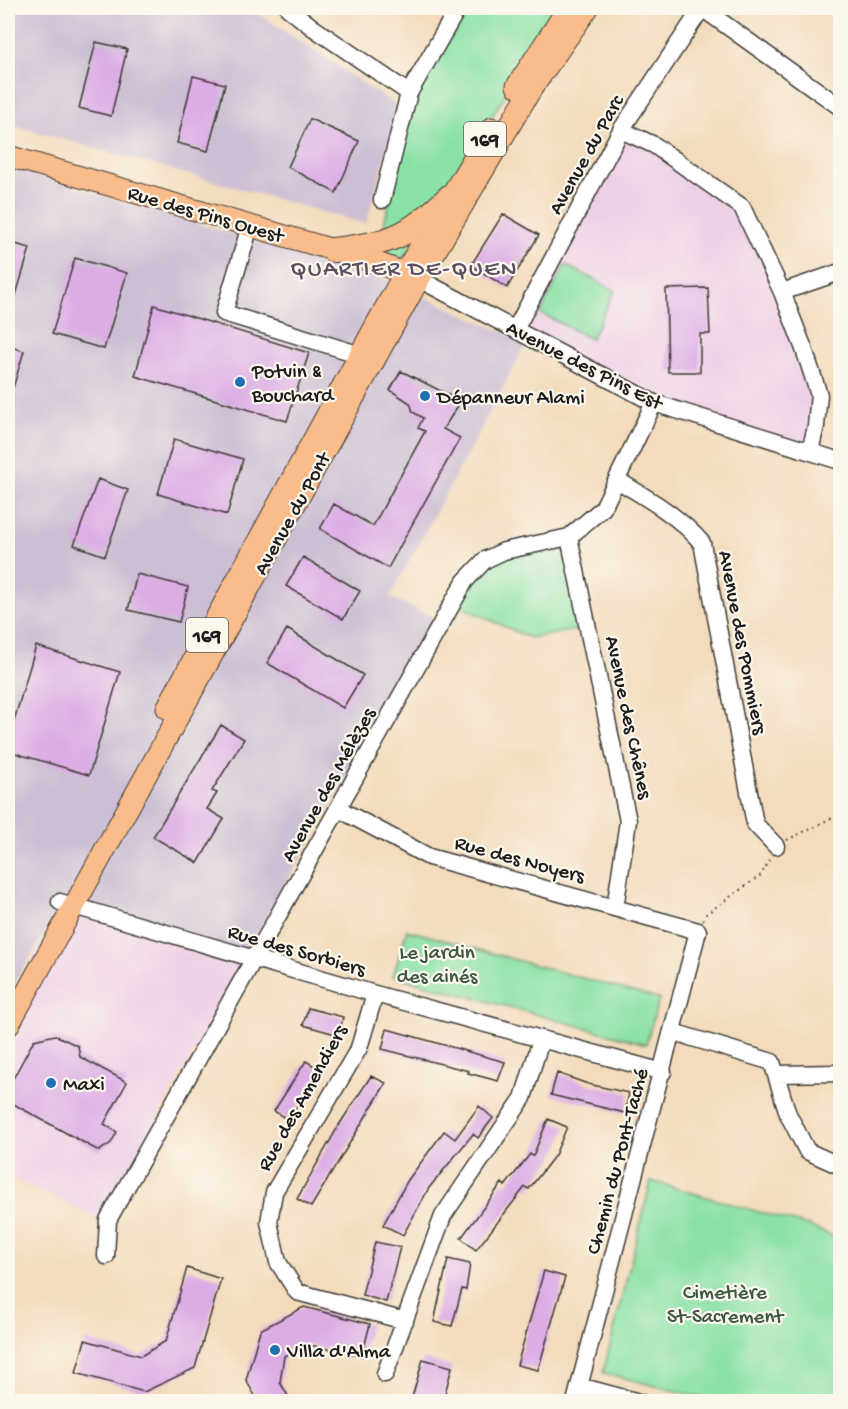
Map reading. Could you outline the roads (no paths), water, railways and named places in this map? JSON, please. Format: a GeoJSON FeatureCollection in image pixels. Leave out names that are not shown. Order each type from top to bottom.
{"type":"FeatureCollection","features":[{"type":"Feature","properties":{"kind":"highway"},"geometry":{"type":"LineString","coordinates":[[333,250],[372,245],[394,239],[426,220],[449,197]]}},
{"type":"Feature","properties":{"kind":"main road","name":"Avenue du Pont"},"geometry":{"type":"LineString","coordinates":[[8,998],[66,904],[412,276],[449,197],[568,8]]}},
{"type":"Feature","properties":{"kind":"main road","name":"Avenue du Pont"},"geometry":{"type":"LineString","coordinates":[[8,1026],[66,904],[361,355],[530,91],[588,8]]}},
{"type":"Feature","properties":{"kind":"main road","name":"Rue des Pins Ouest"},"geometry":{"type":"LineString","coordinates":[[8,156],[333,250],[412,276]]}},
{"type":"Feature","properties":{"kind":"street"},"geometry":{"type":"LineString","coordinates":[[288,8],[409,93]]}},
{"type":"Feature","properties":{"kind":"street"},"geometry":{"type":"LineString","coordinates":[[382,200],[409,93],[458,8]]}},
{"type":"Feature","properties":{"kind":"street"},"geometry":{"type":"LineString","coordinates":[[702,8],[840,107]]}},
{"type":"Feature","properties":{"kind":"street","name":"Avenue du Parc"},"geometry":{"type":"LineString","coordinates":[[516,328],[621,130],[702,8]]}},
{"type":"Feature","properties":{"kind":"street"},"geometry":{"type":"LineString","coordinates":[[621,130],[654,145],[742,207],[782,292],[819,395],[816,426],[810,451]]}},
{"type":"Feature","properties":{"kind":"street"},"geometry":{"type":"LineString","coordinates":[[250,226],[224,313],[361,355]]}},
{"type":"Feature","properties":{"kind":"street"},"geometry":{"type":"LineString","coordinates":[[782,292],[840,272]]}},
{"type":"Feature","properties":{"kind":"street","name":"Avenue des Pins Est"},"geometry":{"type":"LineString","coordinates":[[412,276],[516,328],[654,403],[840,461]]}},
{"type":"Feature","properties":{"kind":"street","name":"Avenue des Mélèzes"},"geometry":{"type":"LineString","coordinates":[[106,1256],[108,1220],[465,581],[485,560],[504,551],[569,537],[603,508],[654,403]]}},
{"type":"Feature","properties":{"kind":"street","name":"Avenue des Pommiers"},"geometry":{"type":"LineString","coordinates":[[617,480],[654,503],[693,533],[702,543],[755,824],[776,846]]}},
{"type":"Feature","properties":{"kind":"street","name":"Avenue des Chênes"},"geometry":{"type":"LineString","coordinates":[[569,537],[628,821],[615,908]]}},
{"type":"Feature","properties":{"kind":"street","name":"Rue des Noyers"},"geometry":{"type":"LineString","coordinates":[[339,809],[429,857],[698,931]]}},
{"type":"Feature","properties":{"kind":"street","name":"Rue des Sorbiers"},"geometry":{"type":"LineString","coordinates":[[66,904],[254,960],[663,1072]]}},
{"type":"Feature","properties":{"kind":"street","name":"Chemin du Pont-Taché"},"geometry":{"type":"LineString","coordinates":[[577,1394],[698,931]]}},
{"type":"Feature","properties":{"kind":"street","name":"Rue des Amendiers"},"geometry":{"type":"LineString","coordinates":[[375,994],[358,1048],[274,1192],[268,1222],[278,1262],[297,1292],[405,1321]]}},
{"type":"Feature","properties":{"kind":"street"},"geometry":{"type":"LineString","coordinates":[[673,1032],[772,1062],[788,1114],[807,1151],[840,1166]]}},
{"type":"Feature","properties":{"kind":"street"},"geometry":{"type":"LineString","coordinates":[[385,1374],[443,1216],[523,1098],[541,1040]]}},
{"type":"Feature","properties":{"kind":"street"},"geometry":{"type":"LineString","coordinates":[[776,1074],[840,1073]]}},
{"type":"Feature","properties":{"kind":"street"},"geometry":{"type":"LineString","coordinates":[[577,1394],[639,1401]]}},
{"type":"Feature","properties":{"kind":"place","name":"Potvin & Bouchard"},"geometry":{"type":"Point","coordinates":[240,382]}},
{"type":"Feature","properties":{"kind":"place","name":"Dépanneur Alami"},"geometry":{"type":"Point","coordinates":[425,396]}},
{"type":"Feature","properties":{"kind":"place","name":"Maxi"},"geometry":{"type":"Point","coordinates":[51,1083]}},
{"type":"Feature","properties":{"kind":"place","name":"Villa d'Alma"},"geometry":{"type":"Point","coordinates":[275,1350]}},
{"type":"Feature","properties":{"kind":"district","name":"QUARTIER DE-QUEN"},"geometry":{"type":"Point","coordinates":[404,267]}},
{"type":"Feature","properties":{"kind":"park label","name":"Le jardin des ainés"},"geometry":{"type":"Point","coordinates":[437,963]}},
{"type":"Feature","properties":{"kind":"park label","name":"Cimetière St-Sacrement"},"geometry":{"type":"Point","coordinates":[725,1303]}}]}
